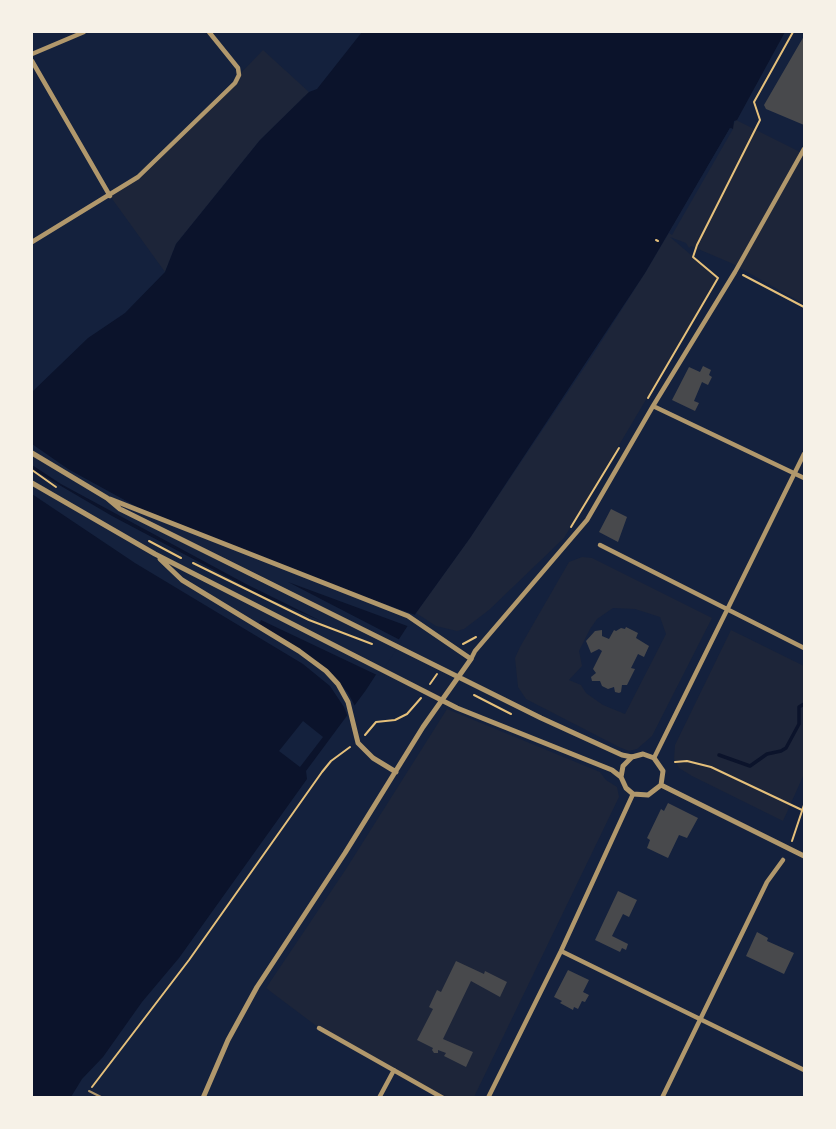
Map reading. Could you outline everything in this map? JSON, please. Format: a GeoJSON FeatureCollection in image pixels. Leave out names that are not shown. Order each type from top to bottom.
{"type":"FeatureCollection","features":[{"type":"Feature","properties":{"kind":"street"},"geometry":{"type":"LineString","coordinates":[[32,54],[84,32]]}},
{"type":"Feature","properties":{"kind":"street"},"geometry":{"type":"LineString","coordinates":[[32,242],[138,177],[234,83],[239,75],[238,68],[210,32]]}},
{"type":"Feature","properties":{"kind":"street"},"geometry":{"type":"LineString","coordinates":[[32,61],[110,196]]}},
{"type":"Feature","properties":{"kind":"street"},"geometry":{"type":"LineString","coordinates":[[203,1097],[228,1040],[257,987],[424,727],[475,651],[587,520],[804,149]]}},
{"type":"Feature","properties":{"kind":"street"},"geometry":{"type":"LineString","coordinates":[[653,406],[804,478]]}},
{"type":"Feature","properties":{"kind":"street"},"geometry":{"type":"LineString","coordinates":[[32,453],[107,498],[120,509],[165,533],[541,718],[622,755],[632,757],[643,754],[653,758],[663,771],[661,785],[648,795],[633,794],[626,788],[621,777],[612,770],[457,708],[155,554],[32,483]]}},
{"type":"Feature","properties":{"kind":"street"},"geometry":{"type":"LineString","coordinates":[[653,758],[804,454]]}},
{"type":"Feature","properties":{"kind":"street"},"geometry":{"type":"LineString","coordinates":[[107,498],[415,620],[471,659]]}},
{"type":"Feature","properties":{"kind":"street"},"geometry":{"type":"LineString","coordinates":[[600,545],[804,648]]}},
{"type":"Feature","properties":{"kind":"street"},"geometry":{"type":"LineString","coordinates":[[155,554],[182,580],[299,651],[326,671],[338,684],[348,702],[357,740],[373,758],[396,772]]}},
{"type":"Feature","properties":{"kind":"street"},"geometry":{"type":"LineString","coordinates":[[621,777],[623,766],[632,757]]}},
{"type":"Feature","properties":{"kind":"street"},"geometry":{"type":"LineString","coordinates":[[661,785],[804,856]]}},
{"type":"Feature","properties":{"kind":"street"},"geometry":{"type":"LineString","coordinates":[[488,1097],[561,951],[633,794]]}},
{"type":"Feature","properties":{"kind":"street"},"geometry":{"type":"LineString","coordinates":[[662,1097],[767,882],[783,860]]}},
{"type":"Feature","properties":{"kind":"street"},"geometry":{"type":"LineString","coordinates":[[561,951],[804,1070]]}},
{"type":"Feature","properties":{"kind":"street"},"geometry":{"type":"LineString","coordinates":[[319,1028],[443,1097]]}},
{"type":"Feature","properties":{"kind":"street"},"geometry":{"type":"LineString","coordinates":[[379,1097],[394,1070]]}},
{"type":"Feature","properties":{"kind":"lane"},"geometry":{"type":"LineString","coordinates":[[89,1091],[103,1097]]}},
{"type":"Feature","properties":{"kind":"path"},"geometry":{"type":"LineString","coordinates":[[643,407],[718,278],[693,257],[760,120],[754,102],[793,32]]}},
{"type":"Feature","properties":{"kind":"path"},"geometry":{"type":"LineString","coordinates":[[734,272],[804,307]]}},
{"type":"Feature","properties":{"kind":"path"},"geometry":{"type":"LineString","coordinates":[[570,528],[622,443]]}},
{"type":"Feature","properties":{"kind":"path"},"geometry":{"type":"LineString","coordinates":[[32,470],[62,491]]}},
{"type":"Feature","properties":{"kind":"path"},"geometry":{"type":"LineString","coordinates":[[144,538],[309,620],[355,636],[379,648]]}},
{"type":"Feature","properties":{"kind":"path"},"geometry":{"type":"LineString","coordinates":[[467,640],[482,632]]}},
{"type":"Feature","properties":{"kind":"path"},"geometry":{"type":"LineString","coordinates":[[428,671],[440,677]]}},
{"type":"Feature","properties":{"kind":"path"},"geometry":{"type":"LineString","coordinates":[[465,689],[511,714]]}},
{"type":"Feature","properties":{"kind":"path"},"geometry":{"type":"LineString","coordinates":[[89,1091],[189,960],[322,772],[376,722]]}},
{"type":"Feature","properties":{"kind":"path"},"geometry":{"type":"LineString","coordinates":[[676,762],[687,761],[711,767],[802,810]]}},
{"type":"Feature","properties":{"kind":"path"},"geometry":{"type":"LineString","coordinates":[[789,849],[804,805]]}},
{"type":"Feature","properties":{"kind":"shaded area"},"geometry":{"type":"Polygon","coordinates":[[[362,32],[785,32],[737,120],[734,121],[733,129],[730,128],[645,273],[470,538],[416,613],[366,690],[306,771],[307,779],[179,958],[142,1002],[103,1057],[82,1079],[71,1097],[32,1098],[32,392],[88,338],[125,313],[165,272],[176,244],[260,140],[309,92],[317,89],[362,32]]]}},
{"type":"Feature","properties":{"kind":"shaded area"},"geometry":{"type":"Polygon","coordinates":[[[263,50],[309,92],[260,140],[176,244],[165,272],[110,196],[138,177],[234,83],[263,50]]]}},
{"type":"Feature","properties":{"kind":"shaded area"},"geometry":{"type":"Polygon","coordinates":[[[736,120],[804,154],[804,304],[731,263],[691,246],[689,248],[686,243],[670,237],[718,278],[564,538],[489,610],[464,629],[457,631],[436,626],[416,613],[470,538],[592,356],[736,120]]]}},
{"type":"Feature","properties":{"kind":"shaded area"},"geometry":{"type":"Polygon","coordinates":[[[582,557],[592,558],[712,618],[652,736],[637,749],[629,751],[619,747],[526,699],[518,687],[515,658],[569,562],[582,557]],[[613,608],[597,619],[579,651],[582,666],[569,680],[581,685],[586,693],[603,705],[625,714],[666,634],[660,617],[635,609],[613,608]]]}},
{"type":"Feature","properties":{"kind":"shaded area"},"geometry":{"type":"Polygon","coordinates":[[[731,630],[804,666],[804,774],[783,821],[692,776],[679,768],[674,759],[675,745],[731,630]]]}},
{"type":"Feature","properties":{"kind":"shaded area"},"geometry":{"type":"Polygon","coordinates":[[[447,709],[600,772],[617,787],[619,797],[474,1097],[443,1097],[319,1028],[266,988],[346,869],[447,709]]]}},
{"type":"Feature","properties":{"kind":"pier"},"geometry":{"type":"Polygon","coordinates":[[[730,128],[733,129],[672,235],[669,233],[730,128]]]}},
{"type":"Feature","properties":{"kind":"pier"},"geometry":{"type":"Polygon","coordinates":[[[32,444],[68,469],[139,508],[418,616],[410,627],[288,582],[402,641],[379,676],[261,620],[259,624],[333,675],[356,708],[349,720],[330,686],[303,664],[135,563],[32,494],[32,469],[112,516],[265,597],[321,621],[246,584],[61,484],[32,465],[32,444]]]}},
{"type":"Feature","properties":{"kind":"pier"},"geometry":{"type":"Polygon","coordinates":[[[303,721],[323,737],[300,767],[279,751],[303,721]]]}},
{"type":"Feature","properties":{"kind":"building"},"geometry":{"type":"Polygon","coordinates":[[[804,36],[804,125],[766,109],[764,105],[804,36]]]}},
{"type":"Feature","properties":{"kind":"building"},"geometry":{"type":"Polygon","coordinates":[[[703,366],[711,370],[709,375],[712,377],[708,385],[702,382],[694,401],[699,403],[695,411],[672,400],[689,367],[700,372],[703,366]]]}},
{"type":"Feature","properties":{"kind":"building"},"geometry":{"type":"Polygon","coordinates":[[[611,509],[627,517],[618,542],[599,532],[611,509]]]}},
{"type":"Feature","properties":{"kind":"building"},"geometry":{"type":"Polygon","coordinates":[[[626,627],[638,633],[636,638],[649,646],[644,657],[638,654],[631,668],[635,669],[627,685],[622,685],[619,693],[615,692],[614,687],[608,689],[602,686],[600,681],[592,681],[591,677],[596,673],[593,669],[602,651],[599,649],[591,653],[586,641],[595,631],[602,630],[602,636],[609,639],[614,630],[626,627]]]}},
{"type":"Feature","properties":{"kind":"building"},"geometry":{"type":"Polygon","coordinates":[[[668,803],[698,818],[687,838],[679,835],[668,858],[647,848],[650,840],[647,838],[661,809],[664,811],[668,803]]]}},
{"type":"Feature","properties":{"kind":"building"},"geometry":{"type":"Polygon","coordinates":[[[618,891],[637,900],[629,917],[623,914],[612,936],[628,944],[626,950],[622,948],[620,952],[595,940],[618,891]]]}},
{"type":"Feature","properties":{"kind":"building"},"geometry":{"type":"Polygon","coordinates":[[[757,932],[768,938],[767,941],[794,953],[784,974],[746,956],[757,932]]]}},
{"type":"Feature","properties":{"kind":"building"},"geometry":{"type":"Polygon","coordinates":[[[456,961],[507,982],[500,997],[471,981],[443,1039],[473,1052],[466,1067],[444,1056],[446,1053],[438,1050],[438,1053],[434,1053],[433,1048],[417,1040],[433,1009],[429,1007],[437,990],[441,992],[456,961]]]}},
{"type":"Feature","properties":{"kind":"building"},"geometry":{"type":"Polygon","coordinates":[[[568,970],[589,980],[583,992],[589,995],[578,1009],[574,1007],[573,1010],[554,997],[568,970]]]}},
{"type":"Feature","properties":{"kind":"waterway"},"geometry":{"type":"LineString","coordinates":[[719,755],[750,766],[767,754],[781,751],[786,748],[799,724],[799,707],[804,704]]}}]}
